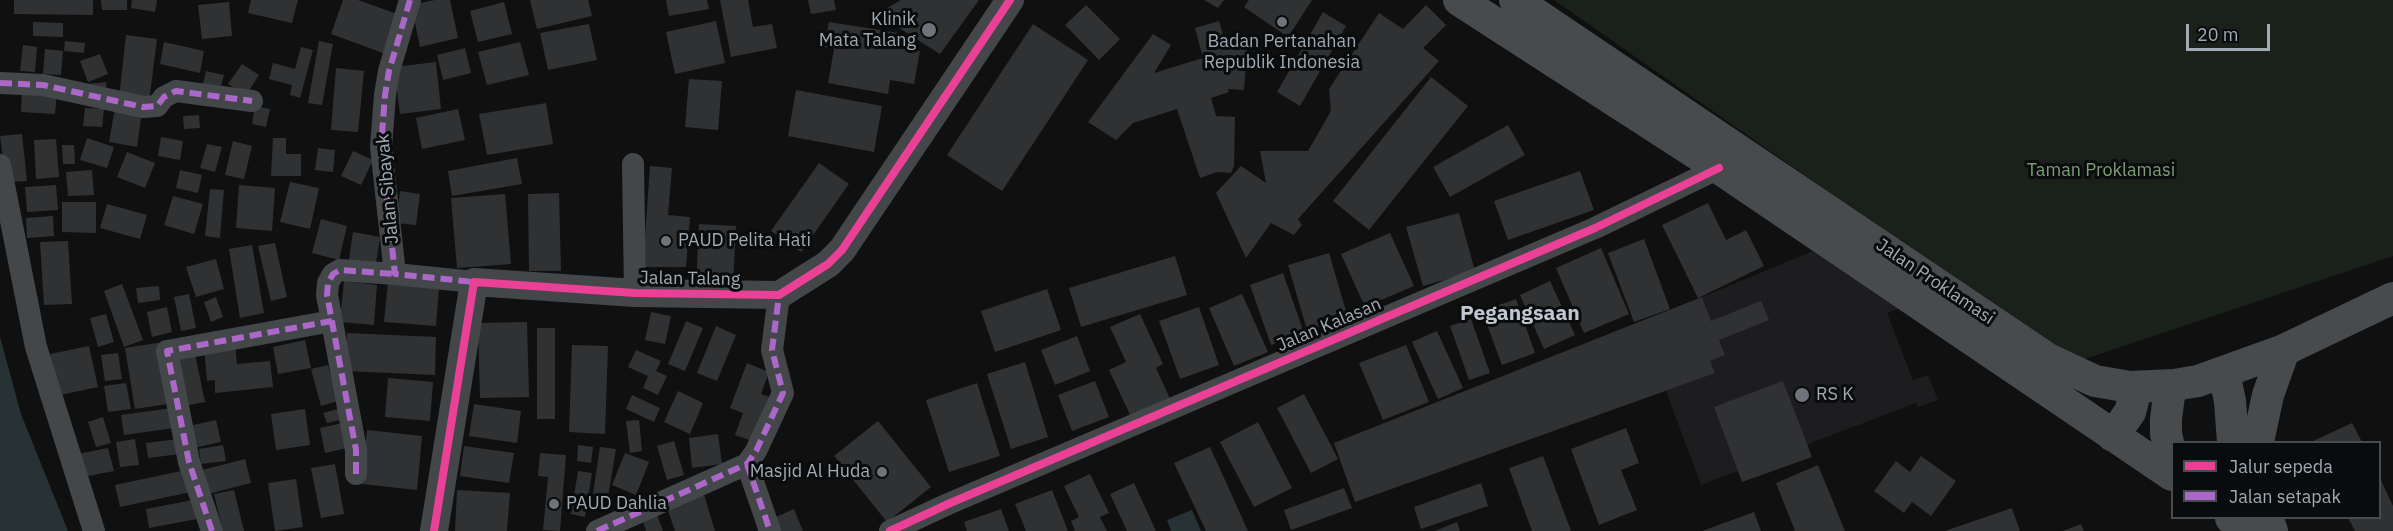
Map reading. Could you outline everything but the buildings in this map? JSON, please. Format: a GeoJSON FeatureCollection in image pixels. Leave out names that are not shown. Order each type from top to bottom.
{"type":"FeatureCollection","features":[{"type":"Feature","properties":{"kind":"main road","name":"Jalan Proklamasi"},"geometry":{"type":"LineString","coordinates":[[1459,0],[1719,168],[2171,474]]}},
{"type":"Feature","properties":{"kind":"main road","name":"Jalan Proklamasi"},"geometry":{"type":"LineString","coordinates":[[1515,0],[2048,358],[2095,381],[2130,387],[2174,386],[2224,373],[2284,350],[2393,298]]}},
{"type":"Feature","properties":{"kind":"main road"},"geometry":{"type":"LineString","coordinates":[[2258,441],[2268,395],[2284,350]]}},
{"type":"Feature","properties":{"kind":"main road"},"geometry":{"type":"LineString","coordinates":[[2224,373],[2230,401],[2233,441]]}},
{"type":"Feature","properties":{"kind":"main road"},"geometry":{"type":"LineString","coordinates":[[2171,456],[2166,434],[2166,419],[2169,396],[2174,386]]}},
{"type":"Feature","properties":{"kind":"main road"},"geometry":{"type":"LineString","coordinates":[[2113,436],[2130,412],[2133,401],[2130,387]]}},
{"type":"Feature","properties":{"kind":"main road"},"geometry":{"type":"LineString","coordinates":[[2232,519],[2243,531]]}},
{"type":"Feature","properties":{"kind":"street","name":"Jalan Sibayak"},"geometry":{"type":"LineString","coordinates":[[395,274],[381,147],[389,71],[410,0]]}},
{"type":"Feature","properties":{"kind":"street"},"geometry":{"type":"LineString","coordinates":[[597,531],[747,464],[756,451],[783,393],[772,350],[779,295],[828,264],[842,250],[1010,0]]}},
{"type":"Feature","properties":{"kind":"street"},"geometry":{"type":"LineString","coordinates":[[0,83],[43,85],[143,107],[157,106],[164,97],[176,91],[252,101]]}},
{"type":"Feature","properties":{"kind":"street"},"geometry":{"type":"LineString","coordinates":[[633,164],[635,293]]}},
{"type":"Feature","properties":{"kind":"street"},"geometry":{"type":"LineString","coordinates":[[0,165],[36,347],[94,531]]}},
{"type":"Feature","properties":{"kind":"street","name":"Jalan Kalasan"},"geometry":{"type":"LineString","coordinates":[[890,531],[948,504],[1595,228],[1719,168]]}},
{"type":"Feature","properties":{"kind":"street"},"geometry":{"type":"LineString","coordinates":[[356,474],[356,450],[327,295],[328,283],[333,274],[340,270],[474,282],[434,531]]}},
{"type":"Feature","properties":{"kind":"street","name":"Jalan Talang"},"geometry":{"type":"LineString","coordinates":[[474,282],[635,293],[779,295]]}},
{"type":"Feature","properties":{"kind":"street"},"geometry":{"type":"LineString","coordinates":[[212,531],[189,462],[167,351],[332,321]]}},
{"type":"Feature","properties":{"kind":"street"},"geometry":{"type":"LineString","coordinates":[[747,464],[770,531]]}},
{"type":"Feature","properties":{"kind":"shaded area"},"geometry":{"type":"Polygon","coordinates":[[[1813,251],[1898,309],[1887,313],[1913,380],[1928,375],[1938,400],[1918,407],[1916,403],[1701,485],[1666,391],[1355,502],[1334,443],[1813,251]]]}},
{"type":"Feature","properties":{"kind":"shaded area"},"geometry":{"type":"Polygon","coordinates":[[[0,337],[21,414],[68,531],[0,531],[0,337]]]}},
{"type":"Feature","properties":{"kind":"shaded area"},"geometry":{"type":"Polygon","coordinates":[[[1192,510],[1201,531],[1171,531],[1167,520],[1192,510]]]}},
{"type":"Feature","properties":{"kind":"green space","name":"Taman Proklamasi"},"geometry":{"type":"Polygon","coordinates":[[[1554,0],[2393,0],[2393,256],[2073,363],[1554,0]]]}},
{"type":"Feature","properties":{"kind":"marked path"},"geometry":{"type":"LineString","coordinates":[[410,0],[389,71],[381,147],[395,274],[474,282]]}},
{"type":"Feature","properties":{"kind":"marked path"},"geometry":{"type":"LineString","coordinates":[[0,83],[43,85],[143,107],[157,106],[164,97],[176,91],[252,101]]}},
{"type":"Feature","properties":{"kind":"marked path"},"geometry":{"type":"LineString","coordinates":[[356,474],[356,450],[327,295],[328,283],[333,274],[340,270],[395,274]]}},
{"type":"Feature","properties":{"kind":"marked path"},"geometry":{"type":"LineString","coordinates":[[597,531],[747,464],[756,451],[783,393],[772,350],[779,295]]}},
{"type":"Feature","properties":{"kind":"marked path"},"geometry":{"type":"LineString","coordinates":[[212,531],[189,462],[167,351],[332,321]]}},
{"type":"Feature","properties":{"kind":"marked path"},"geometry":{"type":"LineString","coordinates":[[747,464],[770,531]]}},
{"type":"Feature","properties":{"kind":"cycle path"},"geometry":{"type":"LineString","coordinates":[[434,531],[474,282],[635,293],[779,295],[828,264],[842,250],[1010,0]]}},
{"type":"Feature","properties":{"kind":"cycle path"},"geometry":{"type":"LineString","coordinates":[[890,531],[948,504],[1595,228],[1719,168]]}},
{"type":"Feature","properties":{"kind":"place","name":"Badan Pertanahan Republik Indonesia"},"geometry":{"type":"Point","coordinates":[1282,22]}},
{"type":"Feature","properties":{"kind":"place","name":"Klinik Mata Talang"},"geometry":{"type":"Point","coordinates":[929,30]}},
{"type":"Feature","properties":{"kind":"place","name":"PAUD Pelita Hati"},"geometry":{"type":"Point","coordinates":[666,241]}},
{"type":"Feature","properties":{"kind":"place","name":"RS K"},"geometry":{"type":"Point","coordinates":[1802,395]}},
{"type":"Feature","properties":{"kind":"place","name":"Masjid Al Huda"},"geometry":{"type":"Point","coordinates":[882,472]}},
{"type":"Feature","properties":{"kind":"place","name":"PAUD Dahlia"},"geometry":{"type":"Point","coordinates":[554,504]}},
{"type":"Feature","properties":{"kind":"district","name":"Pegangsaan"},"geometry":{"type":"Point","coordinates":[1520,314]}}]}
